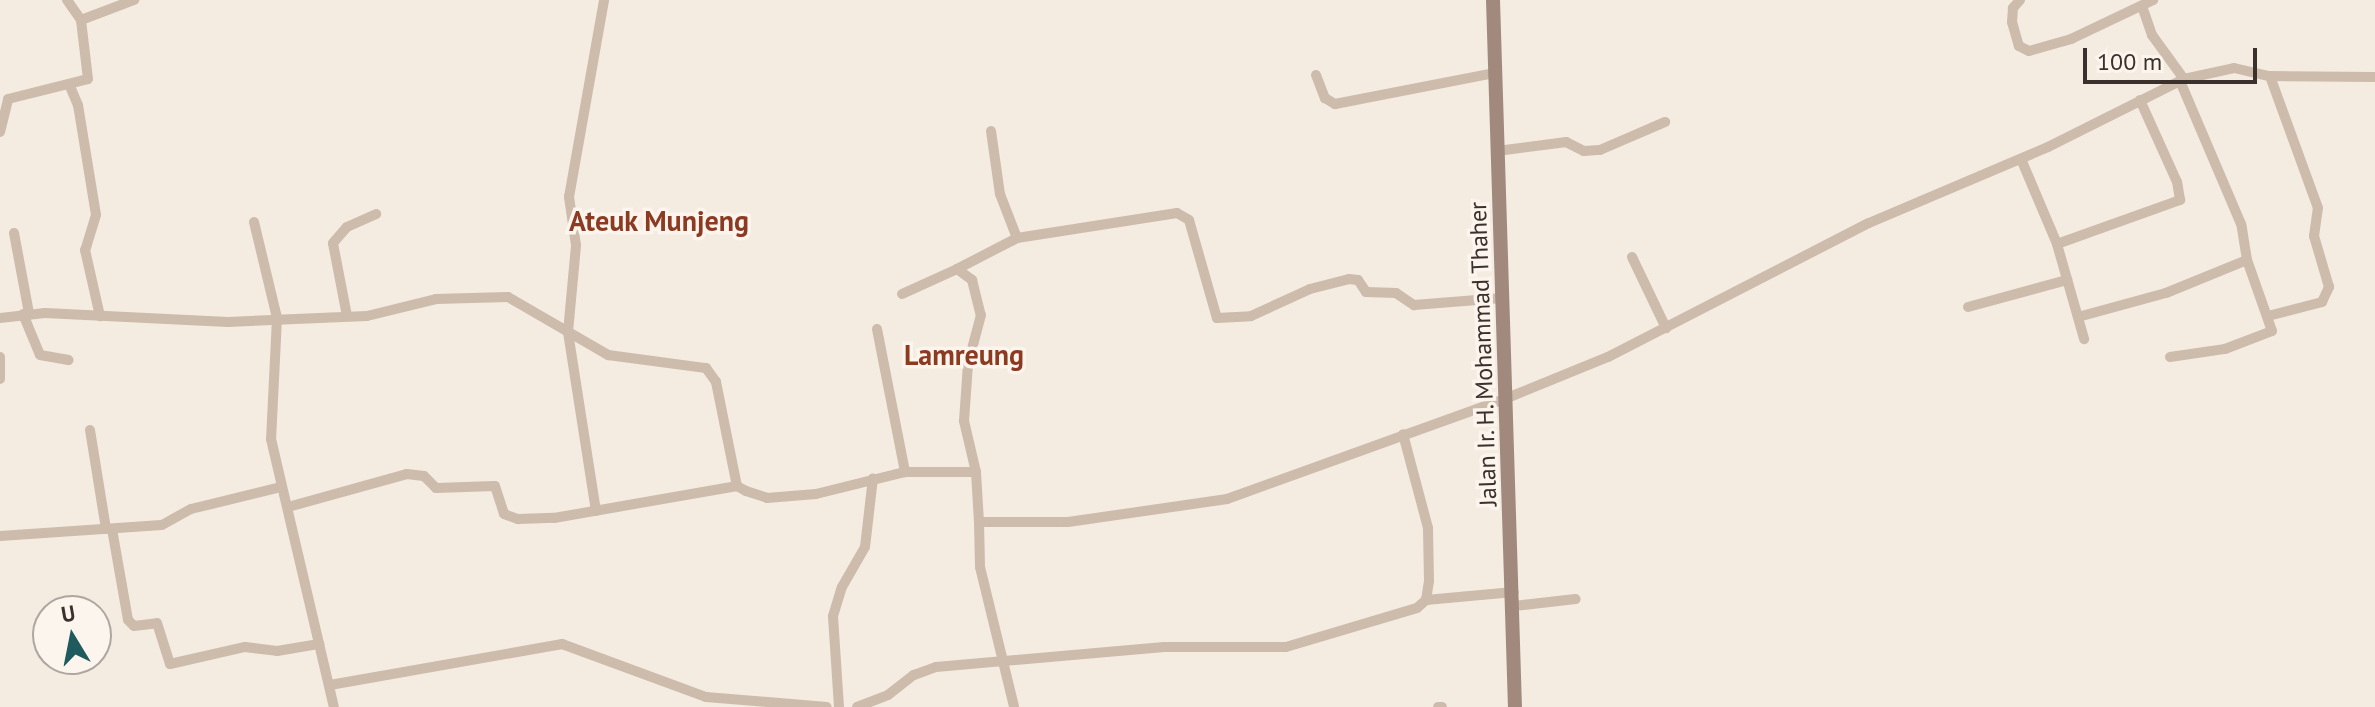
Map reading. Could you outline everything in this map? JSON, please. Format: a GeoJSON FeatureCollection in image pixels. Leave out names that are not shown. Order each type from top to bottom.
{"type":"FeatureCollection","features":[{"type":"Feature","properties":{"kind":"main road","name":"Jalan Ir. H. Mohammad Thaher"},"geometry":{"type":"LineString","coordinates":[[1493,0],[1515,707]]}},
{"type":"Feature","properties":{"kind":"street"},"geometry":{"type":"LineString","coordinates":[[0,132],[8,99],[88,79],[81,20],[67,0]]}},
{"type":"Feature","properties":{"kind":"street"},"geometry":{"type":"LineString","coordinates":[[81,20],[134,0]]}},
{"type":"Feature","properties":{"kind":"street"},"geometry":{"type":"LineString","coordinates":[[596,511],[568,332],[576,245],[569,197],[572,166],[604,0]]}},
{"type":"Feature","properties":{"kind":"street"},"geometry":{"type":"LineString","coordinates":[[2020,0],[2013,8],[2012,22],[2019,46],[2029,51],[2143,9],[2153,0]]}},
{"type":"Feature","properties":{"kind":"street"},"geometry":{"type":"LineString","coordinates":[[2143,9],[2152,35],[2182,80],[2241,224],[2247,260],[2272,333],[2258,340],[2170,357]]}},
{"type":"Feature","properties":{"kind":"street"},"geometry":{"type":"LineString","coordinates":[[979,522],[1028,525],[1211,502],[1507,398],[1666,328],[1869,223],[2021,159],[2182,80],[2234,68],[2270,76],[2375,77]]}},
{"type":"Feature","properties":{"kind":"street"},"geometry":{"type":"LineString","coordinates":[[1316,75],[1325,98],[1335,104],[1495,73]]}},
{"type":"Feature","properties":{"kind":"street"},"geometry":{"type":"LineString","coordinates":[[2268,316],[2322,302],[2329,287],[2314,236],[2318,208],[2270,76]]}},
{"type":"Feature","properties":{"kind":"street"},"geometry":{"type":"LineString","coordinates":[[69,84],[78,105],[96,215],[85,250],[100,316]]}},
{"type":"Feature","properties":{"kind":"street"},"geometry":{"type":"LineString","coordinates":[[2057,244],[2180,200],[2177,182],[2140,100]]}},
{"type":"Feature","properties":{"kind":"street"},"geometry":{"type":"LineString","coordinates":[[1497,151],[1566,142],[1584,151],[1600,150],[1665,122]]}},
{"type":"Feature","properties":{"kind":"street"},"geometry":{"type":"LineString","coordinates":[[991,131],[1000,194],[1017,238]]}},
{"type":"Feature","properties":{"kind":"street"},"geometry":{"type":"LineString","coordinates":[[2021,159],[2057,244],[2084,339]]}},
{"type":"Feature","properties":{"kind":"street"},"geometry":{"type":"LineString","coordinates":[[347,316],[333,243],[347,227],[376,214]]}},
{"type":"Feature","properties":{"kind":"street"},"geometry":{"type":"LineString","coordinates":[[902,294],[1017,238],[1184,215],[1212,313],[1230,321],[1349,279],[1358,280],[1366,292],[1396,293],[1414,305],[1502,298]]}},
{"type":"Feature","properties":{"kind":"street"},"geometry":{"type":"LineString","coordinates":[[254,222],[277,318],[271,439],[334,707]]}},
{"type":"Feature","properties":{"kind":"street"},"geometry":{"type":"LineString","coordinates":[[14,233],[26,314],[40,355],[69,360]]}},
{"type":"Feature","properties":{"kind":"street"},"geometry":{"type":"LineString","coordinates":[[1632,257],[1666,328]]}},
{"type":"Feature","properties":{"kind":"street"},"geometry":{"type":"LineString","coordinates":[[2078,317],[2166,293],[2247,260]]}},
{"type":"Feature","properties":{"kind":"street"},"geometry":{"type":"LineString","coordinates":[[957,269],[972,280],[981,315],[968,364],[964,421],[976,472],[980,567],[1014,707]]}},
{"type":"Feature","properties":{"kind":"street"},"geometry":{"type":"LineString","coordinates":[[1968,307],[2067,280]]}},
{"type":"Feature","properties":{"kind":"street"},"geometry":{"type":"LineString","coordinates":[[0,318],[26,314],[277,318],[347,316],[448,298],[508,297],[608,355],[696,363],[713,374],[737,486]]}},
{"type":"Feature","properties":{"kind":"street"},"geometry":{"type":"LineString","coordinates":[[877,329],[905,472]]}},
{"type":"Feature","properties":{"kind":"street"},"geometry":{"type":"LineString","coordinates":[[0,357],[0,379]]}},
{"type":"Feature","properties":{"kind":"street"},"geometry":{"type":"LineString","coordinates":[[90,430],[128,620],[134,626],[157,623],[170,664],[245,647],[277,651],[319,644]]}},
{"type":"Feature","properties":{"kind":"street"},"geometry":{"type":"LineString","coordinates":[[1403,434],[1428,528],[1426,600]]}},
{"type":"Feature","properties":{"kind":"street"},"geometry":{"type":"LineString","coordinates":[[288,507],[407,474],[424,476],[436,488],[495,486],[509,518],[596,511],[737,486],[767,498],[816,494],[905,472],[976,472]]}},
{"type":"Feature","properties":{"kind":"street"},"geometry":{"type":"LineString","coordinates":[[839,707],[833,616],[842,587],[865,547],[873,478]]}},
{"type":"Feature","properties":{"kind":"street"},"geometry":{"type":"LineString","coordinates":[[0,536],[162,525],[191,509],[281,487]]}},
{"type":"Feature","properties":{"kind":"street"},"geometry":{"type":"LineString","coordinates":[[857,707],[888,695],[924,670],[1164,647],[1286,647],[1417,608],[1426,600],[1576,599]]}},
{"type":"Feature","properties":{"kind":"street"},"geometry":{"type":"LineString","coordinates":[[330,685],[562,644],[706,697],[827,707]]}},
{"type":"Feature","properties":{"kind":"district","name":"Ateuk Munjeng"},"geometry":{"type":"Point","coordinates":[659,221]}},
{"type":"Feature","properties":{"kind":"district","name":"Lamreung"},"geometry":{"type":"Point","coordinates":[964,355]}}]}
